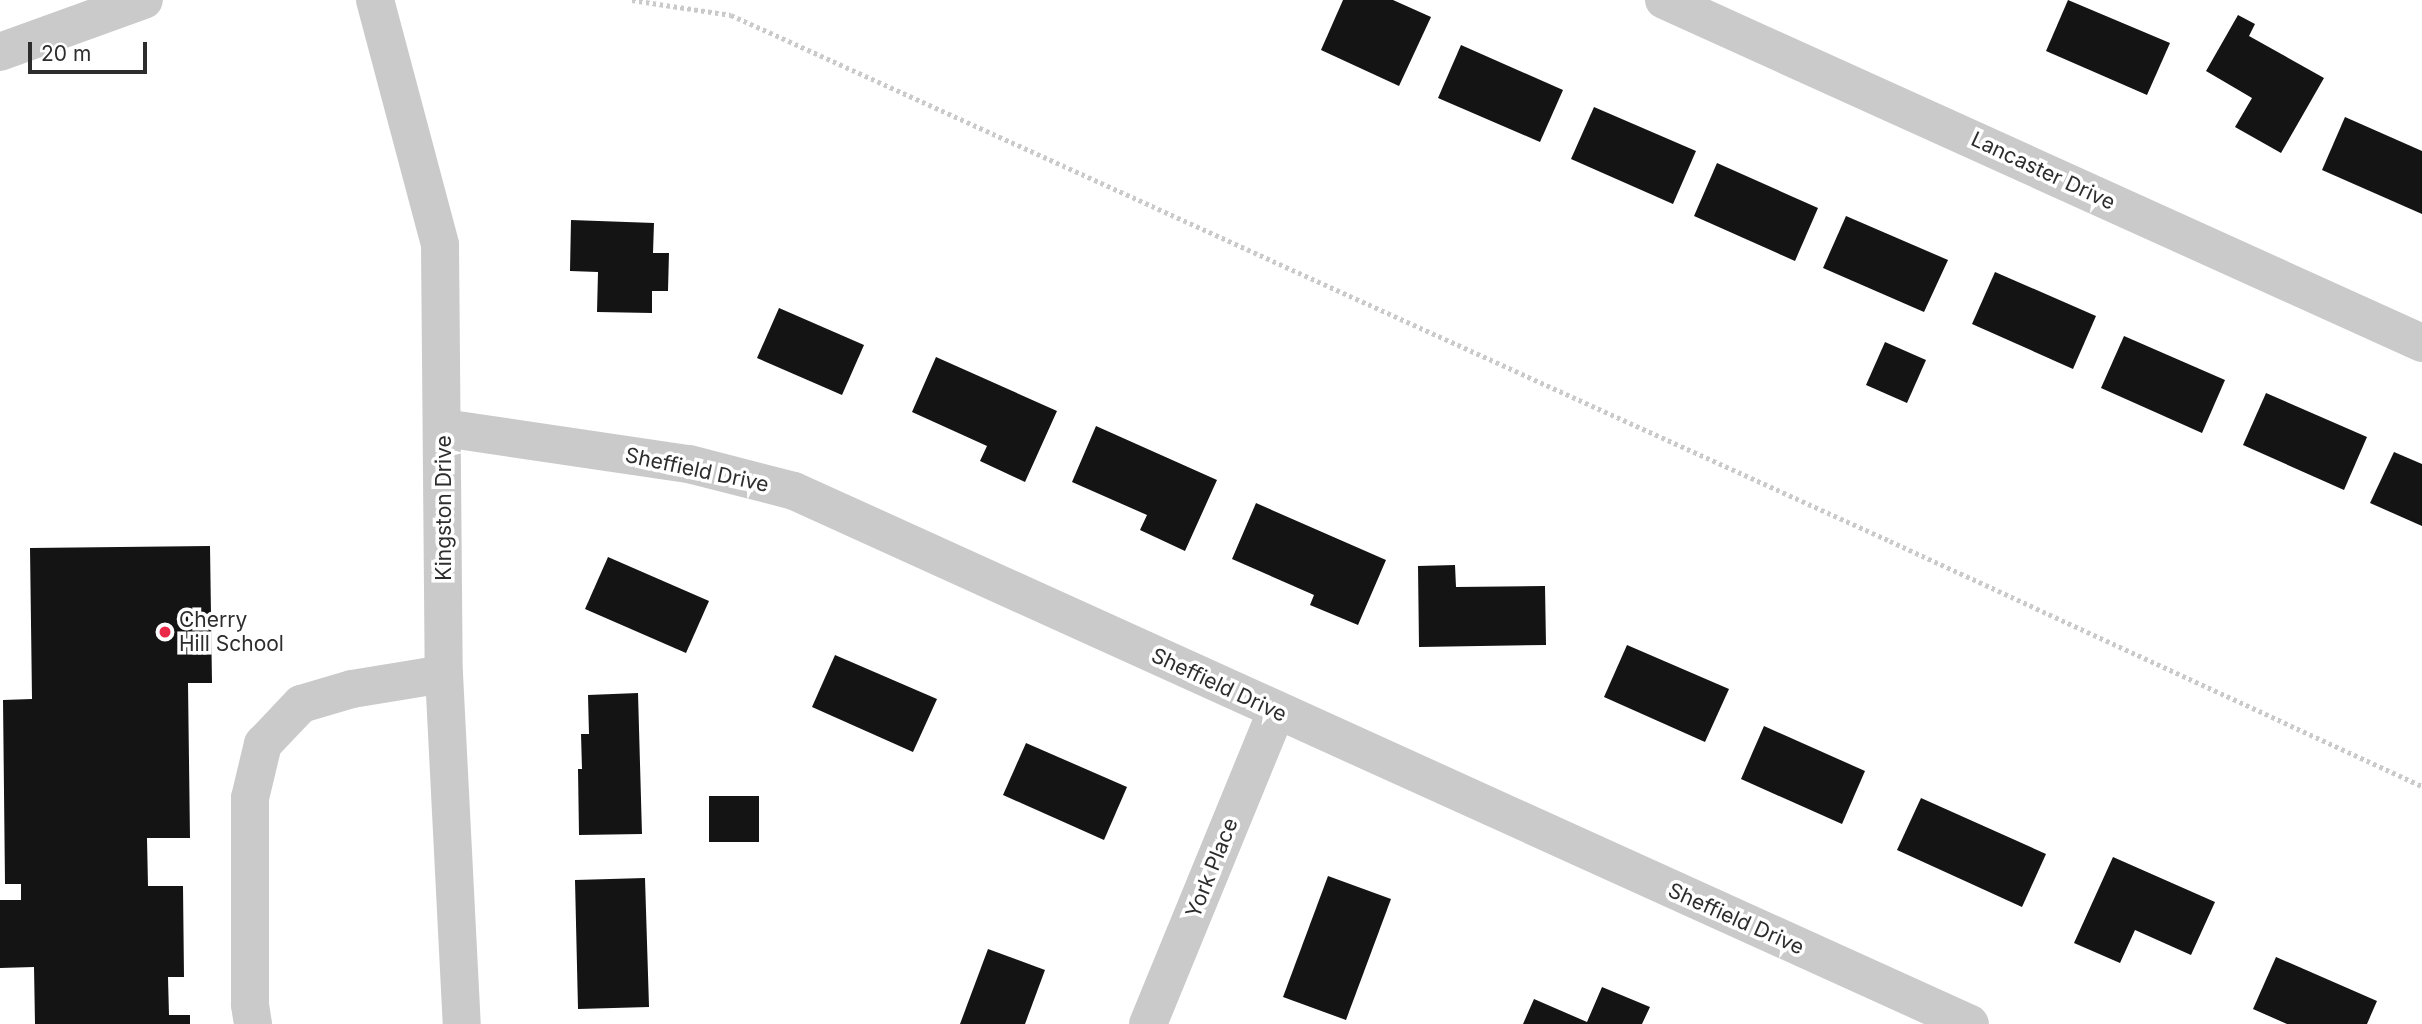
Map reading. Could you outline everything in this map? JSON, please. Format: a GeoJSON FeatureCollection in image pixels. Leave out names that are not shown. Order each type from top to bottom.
{"type":"FeatureCollection","features":[{"type":"Feature","properties":{"kind":"street"},"geometry":{"type":"LineString","coordinates":[[0,52],[144,0]]}},
{"type":"Feature","properties":{"kind":"street","name":"Kingston Drive"},"geometry":{"type":"LineString","coordinates":[[375,0],[440,245],[444,428],[444,674],[461,1024]]}},
{"type":"Feature","properties":{"kind":"street","name":"Lancaster Drive"},"geometry":{"type":"LineString","coordinates":[[1664,0],[2422,344]]}},
{"type":"Feature","properties":{"kind":"street","name":"Sheffield Drive"},"geometry":{"type":"LineString","coordinates":[[444,428],[689,464],[794,491],[1276,712],[1970,1024]]}},
{"type":"Feature","properties":{"kind":"street"},"geometry":{"type":"LineString","coordinates":[[253,1024],[250,1004],[250,798],[263,744],[301,705],[352,688],[444,674]]}},
{"type":"Feature","properties":{"kind":"street","name":"York Place"},"geometry":{"type":"LineString","coordinates":[[1147,1024],[1276,712]]}},
{"type":"Feature","properties":{"kind":"path"},"geometry":{"type":"LineString","coordinates":[[632,0],[731,15],[1890,541],[2422,786]]}},
{"type":"Feature","properties":{"kind":"building"},"geometry":{"type":"Polygon","coordinates":[[[1343,0],[1393,0],[1431,17],[1399,86],[1321,50],[1343,0]]]}},
{"type":"Feature","properties":{"kind":"building"},"geometry":{"type":"Polygon","coordinates":[[[2068,0],[2170,43],[2147,95],[2046,51],[2068,0]]]}},
{"type":"Feature","properties":{"kind":"building"},"geometry":{"type":"Polygon","coordinates":[[[2238,15],[2255,24],[2249,36],[2324,78],[2281,153],[2235,127],[2252,98],[2206,71],[2238,15]]]}},
{"type":"Feature","properties":{"kind":"building"},"geometry":{"type":"Polygon","coordinates":[[[1461,45],[1563,90],[1540,142],[1438,98],[1461,45]]]}},
{"type":"Feature","properties":{"kind":"building"},"geometry":{"type":"Polygon","coordinates":[[[1594,107],[1696,151],[1673,204],[1571,159],[1594,107]]]}},
{"type":"Feature","properties":{"kind":"building"},"geometry":{"type":"Polygon","coordinates":[[[2345,117],[2422,151],[2422,214],[2322,170],[2345,117]]]}},
{"type":"Feature","properties":{"kind":"building"},"geometry":{"type":"Polygon","coordinates":[[[1717,163],[1818,208],[1795,261],[1694,216],[1717,163]]]}},
{"type":"Feature","properties":{"kind":"building"},"geometry":{"type":"Polygon","coordinates":[[[1846,216],[1948,260],[1924,312],[1823,268],[1846,216]]]}},
{"type":"Feature","properties":{"kind":"building"},"geometry":{"type":"Polygon","coordinates":[[[571,220],[654,223],[653,253],[669,253],[668,291],[652,291],[652,313],[597,312],[598,272],[570,271],[571,220]]]}},
{"type":"Feature","properties":{"kind":"building"},"geometry":{"type":"Polygon","coordinates":[[[1995,272],[2096,316],[2073,369],[1972,324],[1995,272]]]}},
{"type":"Feature","properties":{"kind":"building"},"geometry":{"type":"Polygon","coordinates":[[[779,308],[864,345],[842,395],[757,358],[779,308]]]}},
{"type":"Feature","properties":{"kind":"building"},"geometry":{"type":"Polygon","coordinates":[[[2124,336],[2225,380],[2202,433],[2101,388],[2124,336]]]}},
{"type":"Feature","properties":{"kind":"building"},"geometry":{"type":"Polygon","coordinates":[[[1885,342],[1926,360],[1907,403],[1866,385],[1885,342]]]}},
{"type":"Feature","properties":{"kind":"building"},"geometry":{"type":"Polygon","coordinates":[[[936,357],[1057,411],[1025,482],[980,461],[987,446],[912,412],[936,357]]]}},
{"type":"Feature","properties":{"kind":"building"},"geometry":{"type":"Polygon","coordinates":[[[2266,393],[2367,437],[2344,490],[2243,445],[2266,393]]]}},
{"type":"Feature","properties":{"kind":"building"},"geometry":{"type":"Polygon","coordinates":[[[1096,426],[1217,480],[1185,551],[1140,530],[1147,515],[1072,482],[1096,426]]]}},
{"type":"Feature","properties":{"kind":"building"},"geometry":{"type":"Polygon","coordinates":[[[2394,452],[2422,464],[2422,526],[2370,503],[2394,452]]]}},
{"type":"Feature","properties":{"kind":"building"},"geometry":{"type":"Polygon","coordinates":[[[1256,503],[1386,560],[1358,625],[1310,605],[1314,595],[1232,559],[1256,503]]]}},
{"type":"Feature","properties":{"kind":"building"},"geometry":{"type":"Polygon","coordinates":[[[210,546],[212,683],[188,683],[190,838],[147,838],[148,886],[183,886],[184,977],[168,977],[169,1015],[190,1015],[190,1024],[35,1024],[34,967],[0,968],[0,900],[21,900],[21,884],[5,884],[3,700],[32,699],[30,548],[210,546]]]}},
{"type":"Feature","properties":{"kind":"building"},"geometry":{"type":"Polygon","coordinates":[[[608,557],[709,601],[686,653],[585,609],[608,557]]]}},
{"type":"Feature","properties":{"kind":"building"},"geometry":{"type":"Polygon","coordinates":[[[1455,565],[1456,587],[1545,586],[1546,645],[1419,647],[1418,566],[1455,565]]]}},
{"type":"Feature","properties":{"kind":"building"},"geometry":{"type":"Polygon","coordinates":[[[1627,645],[1729,689],[1705,742],[1604,697],[1627,645]]]}},
{"type":"Feature","properties":{"kind":"building"},"geometry":{"type":"Polygon","coordinates":[[[835,655],[937,699],[913,752],[812,707],[835,655]]]}},
{"type":"Feature","properties":{"kind":"building"},"geometry":{"type":"Polygon","coordinates":[[[638,693],[642,834],[579,835],[578,769],[582,769],[581,734],[589,734],[588,695],[638,693]]]}},
{"type":"Feature","properties":{"kind":"building"},"geometry":{"type":"Polygon","coordinates":[[[1764,726],[1865,771],[1842,824],[1741,779],[1764,726]]]}},
{"type":"Feature","properties":{"kind":"building"},"geometry":{"type":"Polygon","coordinates":[[[1026,743],[1127,787],[1104,840],[1003,795],[1026,743]]]}},
{"type":"Feature","properties":{"kind":"building"},"geometry":{"type":"Polygon","coordinates":[[[709,796],[759,796],[759,842],[709,842],[709,796]]]}},
{"type":"Feature","properties":{"kind":"building"},"geometry":{"type":"Polygon","coordinates":[[[1921,798],[2046,854],[2022,907],[1897,850],[1921,798]]]}},
{"type":"Feature","properties":{"kind":"building"},"geometry":{"type":"Polygon","coordinates":[[[2113,857],[2215,902],[2191,955],[2135,930],[2120,963],[2074,943],[2113,857]]]}},
{"type":"Feature","properties":{"kind":"building"},"geometry":{"type":"Polygon","coordinates":[[[1328,876],[1391,899],[1346,1020],[1283,997],[1328,876]]]}},
{"type":"Feature","properties":{"kind":"building"},"geometry":{"type":"Polygon","coordinates":[[[645,878],[649,1007],[578,1009],[575,880],[645,878]]]}},
{"type":"Feature","properties":{"kind":"building"},"geometry":{"type":"Polygon","coordinates":[[[988,949],[1045,970],[1025,1024],[960,1024],[988,949]]]}},
{"type":"Feature","properties":{"kind":"building"},"geometry":{"type":"Polygon","coordinates":[[[2276,957],[2377,1001],[2367,1024],[2287,1024],[2253,1009],[2276,957]]]}},
{"type":"Feature","properties":{"kind":"building"},"geometry":{"type":"Polygon","coordinates":[[[1602,987],[1650,1007],[1642,1024],[1523,1024],[1534,999],[1587,1022],[1602,987]]]}},
{"type":"Feature","properties":{"kind":"place","name":"Cherry Hill School"},"geometry":{"type":"Point","coordinates":[165,632]}}]}
